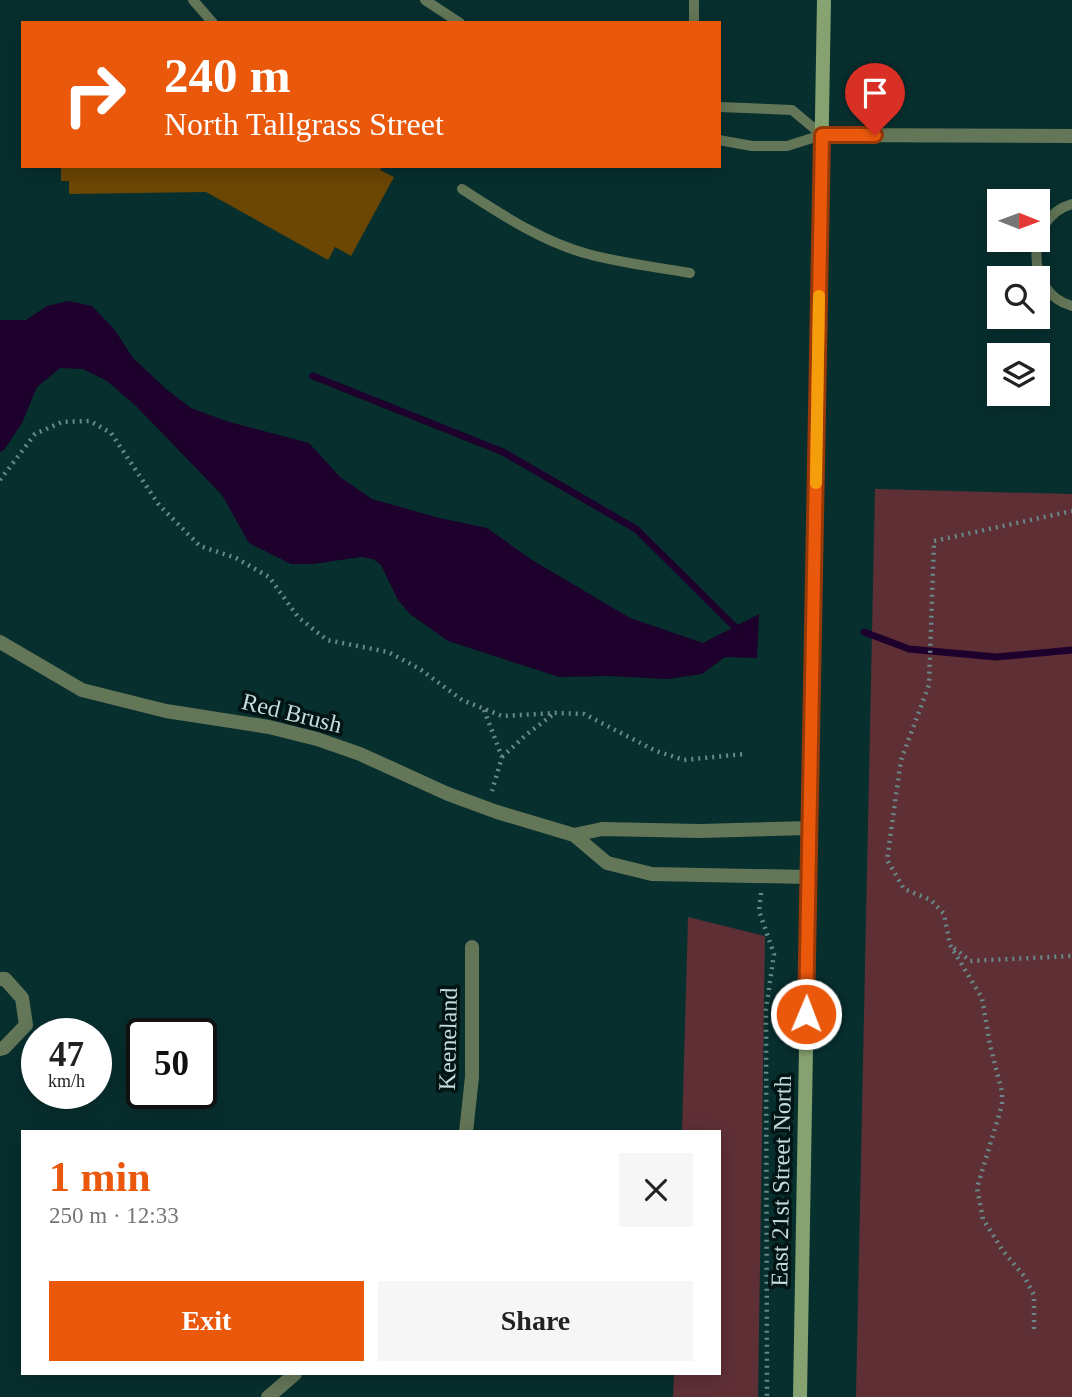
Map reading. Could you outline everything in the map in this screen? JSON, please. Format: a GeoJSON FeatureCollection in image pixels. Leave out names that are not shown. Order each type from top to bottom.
{"type":"FeatureCollection","features":[{"type":"Feature","properties":{"kind":"main road","name":"East 21st Street North"},"geometry":{"type":"LineString","coordinates":[[800,1397],[824,0]]}},
{"type":"Feature","properties":{"kind":"street"},"geometry":{"type":"LineString","coordinates":[[822,135],[1072,136]]}},
{"type":"Feature","properties":{"kind":"street","name":"Red Brush"},"geometry":{"type":"LineString","coordinates":[[0,642],[82,690],[166,712],[269,727],[317,739],[360,754],[487,809],[574,835],[607,863],[652,874],[808,877]]}},
{"type":"Feature","properties":{"kind":"street","name":"Red Brush"},"geometry":{"type":"LineString","coordinates":[[574,835],[602,829],[700,831],[809,828]]}},
{"type":"Feature","properties":{"kind":"street","name":"Keeneland"},"geometry":{"type":"LineString","coordinates":[[466,1130],[472,1077],[472,947]]}},
{"type":"Feature","properties":{"kind":"street"},"geometry":{"type":"LineString","coordinates":[[0,979],[5,979],[22,998],[26,1025],[0,1049]]}},
{"type":"Feature","properties":{"kind":"street"},"geometry":{"type":"LineString","coordinates":[[268,1397],[294,1375]]}},
{"type":"Feature","properties":{"kind":"lane"},"geometry":{"type":"LineString","coordinates":[[193,0],[211,21]]}},
{"type":"Feature","properties":{"kind":"lane"},"geometry":{"type":"LineString","coordinates":[[425,0],[457,21]]}},
{"type":"Feature","properties":{"kind":"lane"},"geometry":{"type":"LineString","coordinates":[[694,0],[694,21]]}},
{"type":"Feature","properties":{"kind":"lane"},"geometry":{"type":"LineString","coordinates":[[721,107],[792,110],[822,135]]}},
{"type":"Feature","properties":{"kind":"lane"},"geometry":{"type":"LineString","coordinates":[[721,141],[752,146],[787,146],[822,135]]}},
{"type":"Feature","properties":{"kind":"lane"},"geometry":{"type":"LineString","coordinates":[[462,189],[552,241],[587,254],[690,273]]}},
{"type":"Feature","properties":{"kind":"lane"},"geometry":{"type":"LineString","coordinates":[[1072,204],[1060,207],[1040,232],[1035,261],[1042,282],[1059,302],[1072,306]]}},
{"type":"Feature","properties":{"kind":"path"},"geometry":{"type":"LineString","coordinates":[[0,480],[35,433],[62,422],[90,421],[111,433],[159,505],[200,546],[236,558],[269,577],[298,617],[327,640],[388,652],[420,669],[462,700],[502,716],[584,714],[656,751],[684,760],[744,754]]}},
{"type":"Feature","properties":{"kind":"path"},"geometry":{"type":"LineString","coordinates":[[1034,1329],[1034,1295],[1024,1276],[1003,1251],[983,1219],[977,1188],[1002,1105],[1002,1092],[982,998],[950,945],[944,914],[931,900],[904,889],[887,860],[901,760],[929,685],[934,541],[1072,511]]}},
{"type":"Feature","properties":{"kind":"path"},"geometry":{"type":"LineString","coordinates":[[484,709],[502,757]]}},
{"type":"Feature","properties":{"kind":"path"},"geometry":{"type":"LineString","coordinates":[[487,809],[502,757],[556,713]]}},
{"type":"Feature","properties":{"kind":"path"},"geometry":{"type":"LineString","coordinates":[[764,876],[759,911],[774,954],[766,1009],[767,1397]]}},
{"type":"Feature","properties":{"kind":"path"},"geometry":{"type":"LineString","coordinates":[[950,945],[970,961],[1072,956]]}},
{"type":"Feature","properties":{"kind":"shaded area"},"geometry":{"type":"Polygon","coordinates":[[[69,301],[92,306],[114,329],[133,358],[191,408],[229,422],[309,443],[340,477],[372,499],[487,528],[532,560],[630,618],[703,643],[759,614],[757,658],[725,657],[702,674],[668,679],[559,677],[448,641],[410,614],[398,600],[381,565],[373,559],[361,557],[313,564],[291,564],[249,543],[222,495],[137,407],[107,381],[83,369],[60,368],[37,387],[22,423],[0,452],[0,320],[26,320],[47,306],[69,301]]]}},
{"type":"Feature","properties":{"kind":"shaded area"},"geometry":{"type":"Polygon","coordinates":[[[875,489],[1072,494],[1072,1397],[856,1397],[875,489]]]}},
{"type":"Feature","properties":{"kind":"shaded area"},"geometry":{"type":"Polygon","coordinates":[[[688,917],[765,936],[758,1397],[673,1397],[674,1375],[721,1375],[721,1130],[682,1130],[688,917]]]}},
{"type":"Feature","properties":{"kind":"building"},"geometry":{"type":"Polygon","coordinates":[[[61,168],[381,168],[380,170],[394,177],[351,256],[335,247],[328,260],[206,192],[69,194],[69,181],[61,181],[61,168]]]}},
{"type":"Feature","properties":{"kind":"waterway"},"geometry":{"type":"LineString","coordinates":[[313,376],[503,452],[636,529],[739,631]]}},
{"type":"Feature","properties":{"kind":"waterway"},"geometry":{"type":"LineString","coordinates":[[864,632],[909,649],[996,657],[1072,650]]}},
{"type":"Feature","properties":{"kind":"slow traffic"},"geometry":{"type":"LineString","coordinates":[[816,483],[819,296]]}},
{"type":"Feature","properties":{"kind":"route"},"geometry":{"type":"LineString","coordinates":[[806,1014],[822,135],[875,135]]}}]}
